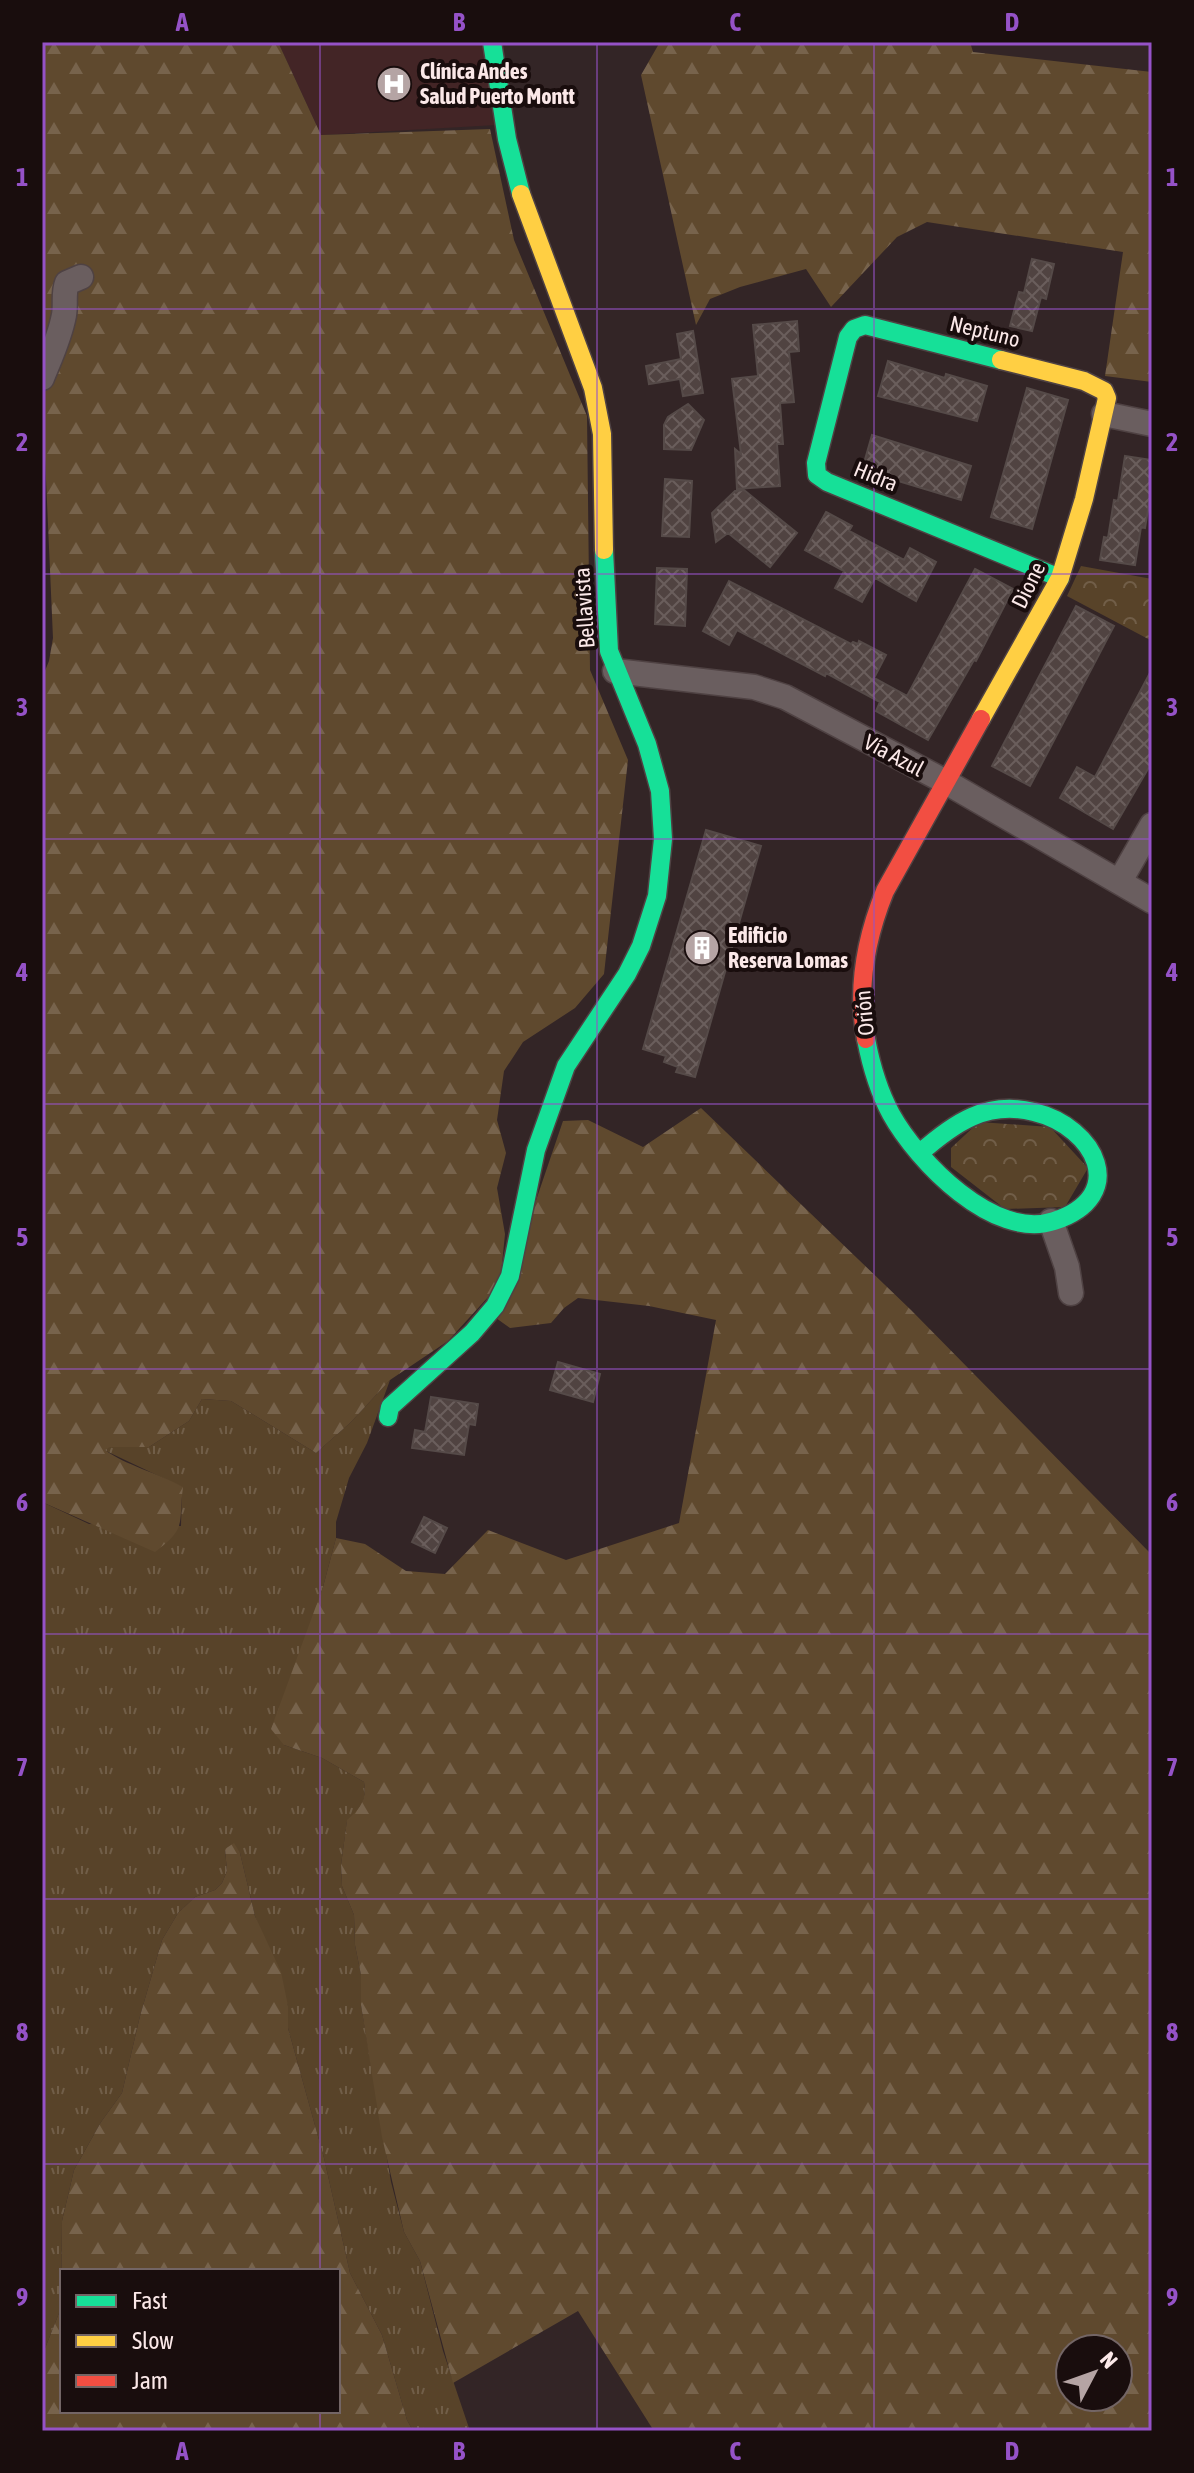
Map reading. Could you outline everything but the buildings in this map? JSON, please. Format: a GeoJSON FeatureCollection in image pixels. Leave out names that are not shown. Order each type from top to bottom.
{"type":"FeatureCollection","features":[{"type":"Feature","properties":{"kind":"street","name":"Bellavista"},"geometry":{"type":"LineString","coordinates":[[388,1417],[390,1407],[472,1333],[495,1306],[510,1276],[536,1150],[566,1066],[627,974],[641,946],[657,896],[663,839],[660,791],[647,744],[609,651],[600,418],[593,388],[519,188],[507,139],[492,42]]}},
{"type":"Feature","properties":{"kind":"street"},"geometry":{"type":"LineString","coordinates":[[42,378],[51,338],[64,314],[67,283],[81,277]]}},
{"type":"Feature","properties":{"kind":"street","name":"Neptuno"},"geometry":{"type":"LineString","coordinates":[[854,329],[865,325],[1084,381],[1104,402]]}},
{"type":"Feature","properties":{"kind":"street","name":"Hidra"},"geometry":{"type":"LineString","coordinates":[[854,329],[844,351],[816,463],[817,475],[827,482],[1060,578]]}},
{"type":"Feature","properties":{"kind":"street"},"geometry":{"type":"LineString","coordinates":[[1104,402],[1152,424]]}},
{"type":"Feature","properties":{"kind":"street","name":"Dione"},"geometry":{"type":"LineString","coordinates":[[946,782],[1060,578],[1084,499],[1104,402]]}},
{"type":"Feature","properties":{"kind":"street","name":"Vía Azul"},"geometry":{"type":"LineString","coordinates":[[615,671],[768,690],[946,782],[1152,901]]}},
{"type":"Feature","properties":{"kind":"street","name":"Orión"},"geometry":{"type":"LineString","coordinates":[[920,1153],[958,1121],[985,1111],[1014,1108],[1051,1117],[1087,1144],[1097,1168],[1096,1187],[1090,1199],[1074,1213],[1051,1221],[1016,1221],[993,1214],[961,1194],[920,1153],[893,1117],[874,1074],[864,1028],[861,980],[868,935],[875,912],[946,782]]}},
{"type":"Feature","properties":{"kind":"street"},"geometry":{"type":"LineString","coordinates":[[1120,881],[1152,825]]}},
{"type":"Feature","properties":{"kind":"street"},"geometry":{"type":"LineString","coordinates":[[1051,1221],[1067,1267],[1071,1293]]}},
{"type":"Feature","properties":{"kind":"shaded area","name":"Clínica Andes Salud Puerto Montt"},"geometry":{"type":"Polygon","coordinates":[[[278,42],[484,42],[497,125],[321,135],[278,42]]]}},
{"type":"Feature","properties":{"kind":"green space"},"geometry":{"type":"Polygon","coordinates":[[[42,42],[278,42],[321,135],[490,129],[514,240],[587,416],[590,670],[628,760],[604,974],[575,1008],[523,1042],[504,1071],[497,1120],[506,1153],[497,1188],[505,1234],[500,1284],[448,1341],[390,1380],[350,1423],[316,1453],[231,1401],[202,1399],[189,1421],[149,1447],[110,1447],[105,1450],[183,1487],[180,1524],[173,1536],[155,1552],[42,1502],[42,678],[53,638],[42,388],[42,42]]]}},
{"type":"Feature","properties":{"kind":"green space"},"geometry":{"type":"Polygon","coordinates":[[[660,42],[970,42],[973,52],[1152,72],[1152,382],[1105,376],[1123,252],[927,222],[897,237],[831,307],[806,269],[740,287],[710,299],[696,325],[641,75],[660,42]]]}},
{"type":"Feature","properties":{"kind":"green space"},"geometry":{"type":"Polygon","coordinates":[[[1081,566],[1152,579],[1152,641],[1067,596],[1081,566]]]}},
{"type":"Feature","properties":{"kind":"green space"},"geometry":{"type":"Polygon","coordinates":[[[701,1108],[911,1310],[1152,1555],[1152,2431],[654,2431],[578,2311],[453,2383],[420,2261],[404,2232],[382,2137],[361,2005],[354,1915],[342,1886],[341,1865],[347,1820],[362,1804],[364,1782],[322,1758],[284,1745],[271,1729],[323,1587],[336,1538],[365,1544],[406,1571],[445,1574],[488,1530],[566,1560],[679,1523],[716,1320],[649,1306],[578,1298],[551,1323],[510,1328],[496,1318],[563,1121],[588,1120],[643,1147],[701,1108]]]}},
{"type":"Feature","properties":{"kind":"green space"},"geometry":{"type":"Polygon","coordinates":[[[979,1122],[1050,1127],[1088,1168],[1065,1207],[1005,1209],[951,1167],[951,1148],[979,1122]]]}},
{"type":"Feature","properties":{"kind":"green space"},"geometry":{"type":"Polygon","coordinates":[[[390,1380],[367,1443],[349,1478],[336,1522],[336,1538],[303,1647],[284,1745],[322,1758],[364,1782],[362,1804],[347,1821],[341,1865],[342,1886],[354,1915],[361,2005],[391,2182],[404,2232],[420,2261],[443,2351],[470,2431],[413,2431],[407,2420],[382,2335],[350,2273],[324,2158],[288,2028],[288,2006],[255,1916],[240,1853],[225,1849],[227,1871],[222,1883],[215,1890],[195,1897],[178,1913],[162,1940],[122,2093],[101,2122],[74,2170],[62,2221],[60,2311],[42,2356],[42,1502],[89,1524],[181,1526],[182,1487],[104,1450],[109,1447],[149,1447],[189,1421],[202,1399],[231,1401],[316,1453],[350,1423],[390,1380]]]}},
{"type":"Feature","properties":{"kind":"green space"},"geometry":{"type":"Polygon","coordinates":[[[234,1843],[240,1853],[255,1916],[281,1972],[288,2006],[288,2028],[324,2158],[350,2273],[382,2335],[413,2431],[42,2431],[42,2356],[60,2311],[60,2413],[340,2413],[340,2269],[61,2269],[62,2221],[74,2170],[101,2122],[122,2093],[162,1940],[178,1913],[195,1897],[215,1890],[227,1871],[225,1849],[234,1843]]]}},
{"type":"Feature","properties":{"kind":"traffic: fast"},"geometry":{"type":"LineString","coordinates":[[492,42],[507,139],[521,194]]}},
{"type":"Feature","properties":{"kind":"traffic: fast"},"geometry":{"type":"LineString","coordinates":[[1001,360],[865,325],[854,329],[848,337],[816,463],[817,475],[827,482],[1060,578]]}},
{"type":"Feature","properties":{"kind":"traffic: fast"},"geometry":{"type":"LineString","coordinates":[[388,1417],[390,1407],[472,1333],[495,1306],[510,1276],[536,1150],[566,1066],[627,974],[641,946],[657,896],[663,839],[660,791],[647,744],[609,651],[604,550]]}},
{"type":"Feature","properties":{"kind":"traffic: fast"},"geometry":{"type":"LineString","coordinates":[[866,1039],[882,1096],[903,1133],[919,1153],[938,1174],[983,1208],[1007,1219],[1031,1224],[1054,1221],[1078,1210],[1092,1196],[1097,1179],[1096,1163],[1088,1146],[1074,1132],[1056,1120],[1017,1109],[1001,1109],[972,1117],[946,1132],[920,1153]]}},
{"type":"Feature","properties":{"kind":"traffic: slow"},"geometry":{"type":"LineString","coordinates":[[521,194],[593,388],[602,434],[604,550]]}},
{"type":"Feature","properties":{"kind":"traffic: slow"},"geometry":{"type":"LineString","coordinates":[[981,719],[1060,578],[1084,499],[1107,398],[1104,391],[1084,381],[1001,360]]}},
{"type":"Feature","properties":{"kind":"traffic: jam"},"geometry":{"type":"LineString","coordinates":[[866,1039],[863,982],[868,945],[878,909],[885,891],[981,719]]}},
{"type":"Feature","properties":{"kind":"place","name":"Clínica Andes Salud Puerto Montt"},"geometry":{"type":"Point","coordinates":[394,84]}},
{"type":"Feature","properties":{"kind":"place","name":"Edificio Reserva Lomas"},"geometry":{"type":"Point","coordinates":[702,948]}}]}
